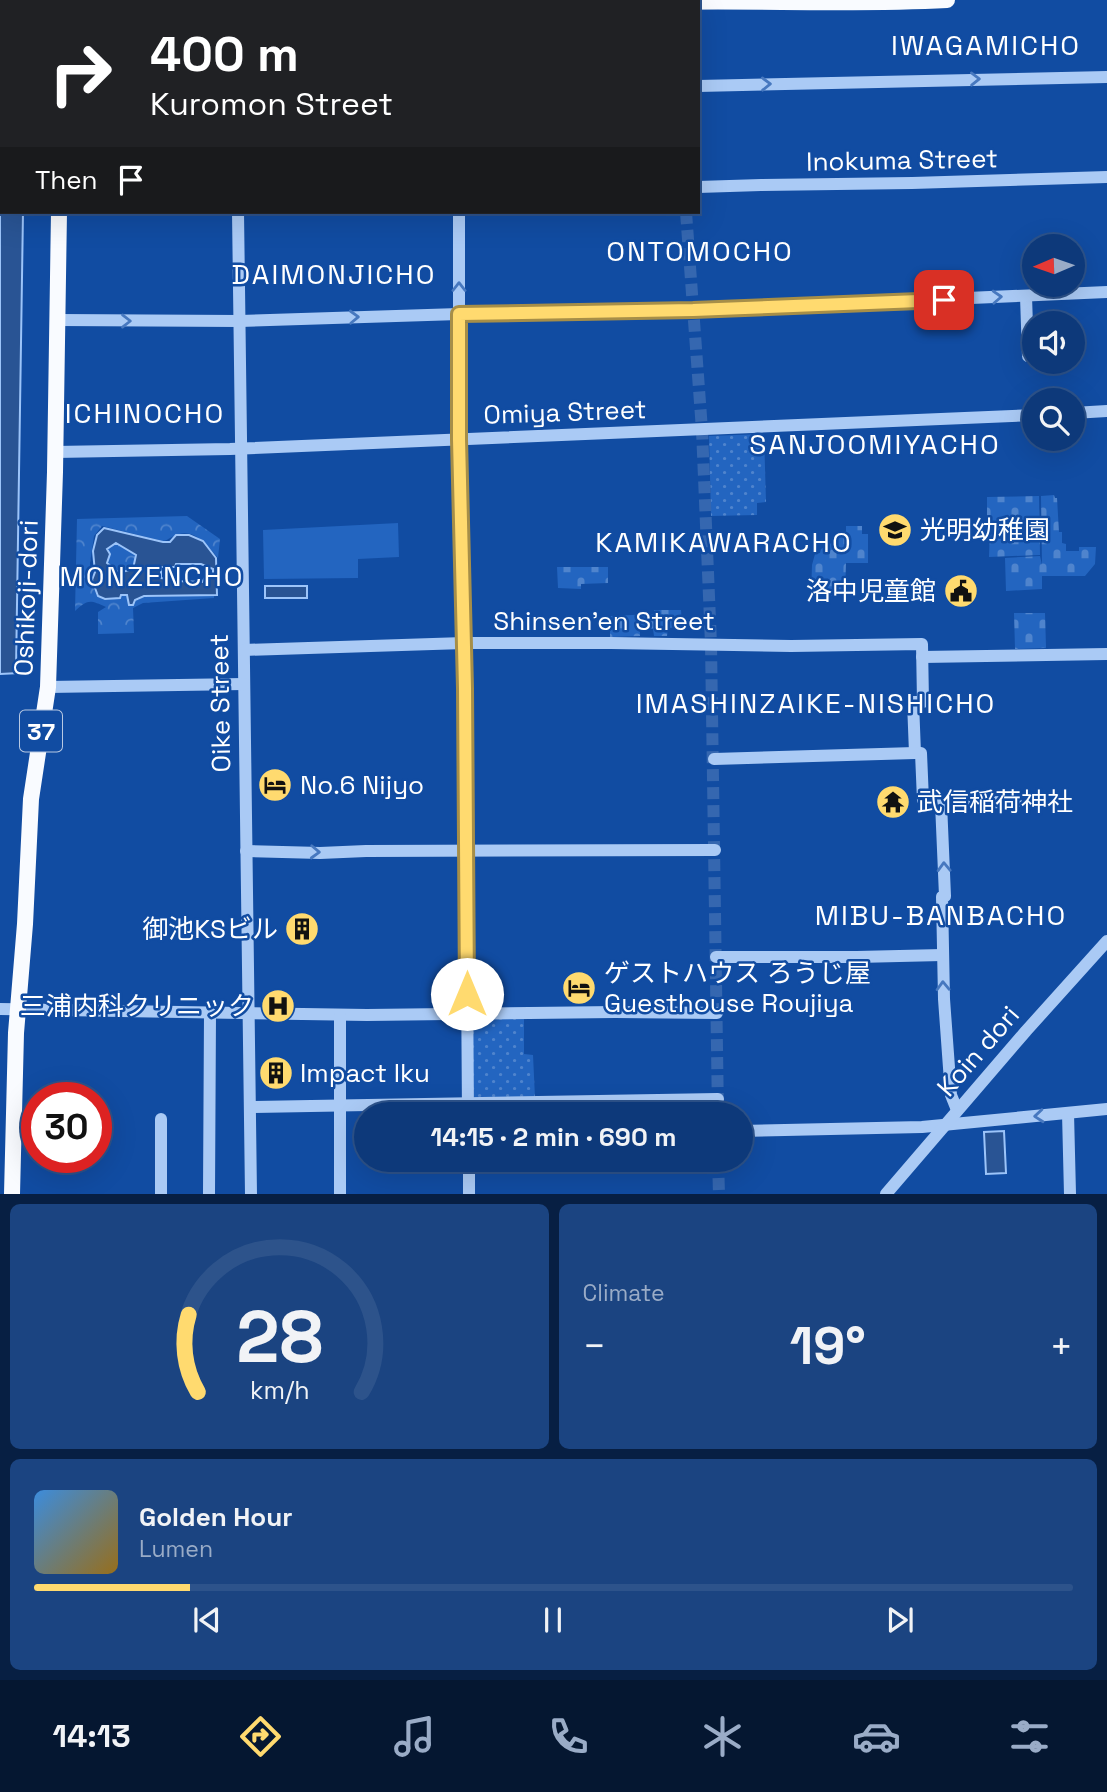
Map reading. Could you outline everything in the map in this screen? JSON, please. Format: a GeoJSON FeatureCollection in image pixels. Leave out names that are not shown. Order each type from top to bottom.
{"type":"FeatureCollection","features":[{"type":"Feature","properties":{"kind":"main road"},"geometry":{"type":"LineString","coordinates":[[700,1],[947,0]]}},
{"type":"Feature","properties":{"kind":"main road","name":"Oshikoji-dori"},"geometry":{"type":"LineString","coordinates":[[12,1194],[16,1034],[31,799],[48,687],[59,214]]}},
{"type":"Feature","properties":{"kind":"street"},"geometry":{"type":"LineString","coordinates":[[700,86],[1107,77]]}},
{"type":"Feature","properties":{"kind":"street","name":"Inokuma Street"},"geometry":{"type":"LineString","coordinates":[[700,187],[1107,177]]}},
{"type":"Feature","properties":{"kind":"street","name":"Oike Street"},"geometry":{"type":"LineString","coordinates":[[239,214],[251,1194]]}},
{"type":"Feature","properties":{"kind":"street"},"geometry":{"type":"LineString","coordinates":[[459,214],[459,439],[464,643],[468,1102]]}},
{"type":"Feature","properties":{"kind":"street"},"geometry":{"type":"LineString","coordinates":[[1085,293],[1107,292]]}},
{"type":"Feature","properties":{"kind":"street"},"geometry":{"type":"LineString","coordinates":[[58,320],[240,321],[748,308],[1022,296]]}},
{"type":"Feature","properties":{"kind":"street"},"geometry":{"type":"LineString","coordinates":[[1013,356],[1022,356]]}},
{"type":"Feature","properties":{"kind":"street"},"geometry":{"type":"LineString","coordinates":[[1085,412],[1107,411]]}},
{"type":"Feature","properties":{"kind":"street","name":"Omiya Street"},"geometry":{"type":"LineString","coordinates":[[55,452],[241,448],[1022,416]]}},
{"type":"Feature","properties":{"kind":"street","name":"Shinsen'en Street"},"geometry":{"type":"LineString","coordinates":[[244,650],[464,643],[611,643],[1107,654]]}},
{"type":"Feature","properties":{"kind":"street"},"geometry":{"type":"LineString","coordinates":[[915,753],[913,702],[923,702],[922,650]]}},
{"type":"Feature","properties":{"kind":"street"},"geometry":{"type":"LineString","coordinates":[[48,687],[244,684]]}},
{"type":"Feature","properties":{"kind":"street"},"geometry":{"type":"LineString","coordinates":[[714,759],[922,753],[925,803],[1016,802]]}},
{"type":"Feature","properties":{"kind":"street"},"geometry":{"type":"LineString","coordinates":[[942,803],[944,999],[951,1095],[957,1110]]}},
{"type":"Feature","properties":{"kind":"street"},"geometry":{"type":"LineString","coordinates":[[247,851],[320,853],[715,850]]}},
{"type":"Feature","properties":{"kind":"street","name":"Koin dori"},"geometry":{"type":"LineString","coordinates":[[886,1194],[1107,941]]}},
{"type":"Feature","properties":{"kind":"street"},"geometry":{"type":"LineString","coordinates":[[716,957],[942,955]]}},
{"type":"Feature","properties":{"kind":"street"},"geometry":{"type":"LineString","coordinates":[[0,1009],[340,1015],[717,1013]]}},
{"type":"Feature","properties":{"kind":"street"},"geometry":{"type":"LineString","coordinates":[[209,1194],[210,1014]]}},
{"type":"Feature","properties":{"kind":"street"},"geometry":{"type":"LineString","coordinates":[[340,1015],[340,1194]]}},
{"type":"Feature","properties":{"kind":"street"},"geometry":{"type":"LineString","coordinates":[[643,1102],[718,1099]]}},
{"type":"Feature","properties":{"kind":"street"},"geometry":{"type":"LineString","coordinates":[[250,1107],[354,1106]]}},
{"type":"Feature","properties":{"kind":"street"},"geometry":{"type":"LineString","coordinates":[[753,1131],[922,1127],[1107,1109]]}},
{"type":"Feature","properties":{"kind":"street"},"geometry":{"type":"LineString","coordinates":[[1068,1113],[1070,1194]]}},
{"type":"Feature","properties":{"kind":"street"},"geometry":{"type":"LineString","coordinates":[[161,1194],[162,1119]]}},
{"type":"Feature","properties":{"kind":"street"},"geometry":{"type":"LineString","coordinates":[[469,1172],[469,1194]]}},
{"type":"Feature","properties":{"kind":"green space"},"geometry":{"type":"Polygon","coordinates":[[[764,434],[766,502],[757,503],[757,515],[711,516],[709,436],[764,434]]]}},
{"type":"Feature","properties":{"kind":"green space"},"geometry":{"type":"Polygon","coordinates":[[[1054,495],[1057,498],[1059,532],[1062,532],[1062,543],[1066,544],[1066,551],[1079,551],[1079,547],[1096,547],[1095,564],[1085,576],[1042,576],[1042,589],[1006,591],[1005,558],[1040,556],[1042,565],[1041,496],[1054,495]]]}},
{"type":"Feature","properties":{"kind":"green space"},"geometry":{"type":"Polygon","coordinates":[[[1039,496],[1040,555],[989,557],[987,497],[1039,496]]]}},
{"type":"Feature","properties":{"kind":"green space"},"geometry":{"type":"Polygon","coordinates":[[[187,516],[220,539],[218,558],[201,540],[191,534],[179,534],[163,541],[102,526],[94,536],[90,563],[91,582],[97,596],[105,600],[120,598],[121,595],[127,595],[135,601],[144,597],[214,595],[214,598],[143,603],[133,608],[134,633],[98,634],[98,612],[106,607],[89,602],[75,611],[77,519],[187,516]]]}},
{"type":"Feature","properties":{"kind":"green space"},"geometry":{"type":"Polygon","coordinates":[[[398,523],[399,557],[358,559],[358,578],[264,579],[263,530],[398,523]]]}},
{"type":"Feature","properties":{"kind":"green space"},"geometry":{"type":"Polygon","coordinates":[[[846,526],[862,526],[862,534],[868,534],[868,563],[846,563],[845,596],[811,595],[815,554],[835,541],[846,531],[846,526]]]}},
{"type":"Feature","properties":{"kind":"green space"},"geometry":{"type":"Polygon","coordinates":[[[116,543],[136,555],[133,569],[119,574],[107,563],[110,554],[107,549],[116,543]]]}},
{"type":"Feature","properties":{"kind":"green space"},"geometry":{"type":"Polygon","coordinates":[[[557,567],[608,567],[608,583],[581,584],[581,589],[558,588],[557,567]]]}},
{"type":"Feature","properties":{"kind":"green space"},"geometry":{"type":"Polygon","coordinates":[[[654,610],[681,610],[682,627],[668,628],[667,636],[654,636],[653,629],[646,629],[645,632],[640,632],[640,636],[610,637],[610,616],[654,614],[654,610]]]}},
{"type":"Feature","properties":{"kind":"green space"},"geometry":{"type":"Polygon","coordinates":[[[1014,613],[1045,613],[1046,648],[1015,649],[1014,613]]]}},
{"type":"Feature","properties":{"kind":"green space"},"geometry":{"type":"Polygon","coordinates":[[[524,1018],[524,1054],[533,1055],[535,1098],[477,1100],[473,1096],[471,1023],[476,1019],[524,1018]]]}},
{"type":"Feature","properties":{"kind":"shaded area"},"geometry":{"type":"Polygon","coordinates":[[[0,214],[23,214],[16,670],[19,673],[0,674],[0,214]]]}},
{"type":"Feature","properties":{"kind":"shaded area"},"geometry":{"type":"Polygon","coordinates":[[[104,528],[163,542],[170,542],[176,535],[189,535],[203,541],[216,558],[217,595],[144,596],[135,600],[133,605],[129,605],[127,595],[105,599],[98,596],[92,580],[95,572],[93,551],[97,535],[104,528]],[[116,543],[107,549],[110,554],[107,563],[119,573],[133,569],[136,555],[116,543]],[[176,564],[175,567],[161,567],[161,578],[202,582],[206,576],[213,575],[213,569],[201,564],[176,564]]]}},
{"type":"Feature","properties":{"kind":"shaded area"},"geometry":{"type":"Polygon","coordinates":[[[265,586],[307,586],[307,598],[265,598],[265,586]]]}},
{"type":"Feature","properties":{"kind":"shaded area"},"geometry":{"type":"Polygon","coordinates":[[[1004,1131],[1006,1173],[986,1174],[984,1132],[1004,1131]]]}},
{"type":"Feature","properties":{"kind":"tunnel"},"geometry":{"type":"LineString","coordinates":[[686,214],[702,430],[711,644],[718,1102]]}},
{"type":"Feature","properties":{"kind":"tunnel"},"geometry":{"type":"LineString","coordinates":[[718,1172],[719,1194]]}},
{"type":"Feature","properties":{"kind":"place","name":"光明幼稚園"},"geometry":{"type":"Point","coordinates":[895,530]}},
{"type":"Feature","properties":{"kind":"place","name":"洛中児童館"},"geometry":{"type":"Point","coordinates":[961,591]}},
{"type":"Feature","properties":{"kind":"place","name":"No.6 Nijyo"},"geometry":{"type":"Point","coordinates":[275,785]}},
{"type":"Feature","properties":{"kind":"place","name":"武信稲荷神社"},"geometry":{"type":"Point","coordinates":[893,802]}},
{"type":"Feature","properties":{"kind":"place","name":"御池KSビル"},"geometry":{"type":"Point","coordinates":[302,929]}},
{"type":"Feature","properties":{"kind":"place","name":"ゲストハウス ろうじ屋 Guesthouse Roujiya"},"geometry":{"type":"Point","coordinates":[579,988]}},
{"type":"Feature","properties":{"kind":"place","name":"三浦内科クリニック"},"geometry":{"type":"Point","coordinates":[278,1006]}},
{"type":"Feature","properties":{"kind":"place","name":"Impact Iku"},"geometry":{"type":"Point","coordinates":[276,1073]}},
{"type":"Feature","properties":{"kind":"district","name":"IWAGAMICHO"},"geometry":{"type":"Point","coordinates":[986,45]}},
{"type":"Feature","properties":{"kind":"district","name":"ONTOMOCHO"},"geometry":{"type":"Point","coordinates":[700,251]}},
{"type":"Feature","properties":{"kind":"district","name":"DAIMONJICHO"},"geometry":{"type":"Point","coordinates":[334,274]}},
{"type":"Feature","properties":{"kind":"district","name":"ICHINOCHO"},"geometry":{"type":"Point","coordinates":[145,413]}},
{"type":"Feature","properties":{"kind":"district","name":"SANJOOMIYACHO"},"geometry":{"type":"Point","coordinates":[875,444]}},
{"type":"Feature","properties":{"kind":"district","name":"KAMIKAWARACHO"},"geometry":{"type":"Point","coordinates":[724,542]}},
{"type":"Feature","properties":{"kind":"district","name":"MONZENCHO"},"geometry":{"type":"Point","coordinates":[152,576]}},
{"type":"Feature","properties":{"kind":"district","name":"IMASHINZAIKE-NISHICHO"},"geometry":{"type":"Point","coordinates":[816,703]}},
{"type":"Feature","properties":{"kind":"district","name":"MIBU-BANBACHO"},"geometry":{"type":"Point","coordinates":[941,915]}},
{"type":"Feature","properties":{"kind":"route"},"geometry":{"type":"LineString","coordinates":[[467,994],[459,314],[693,310],[944,300]]}}]}
